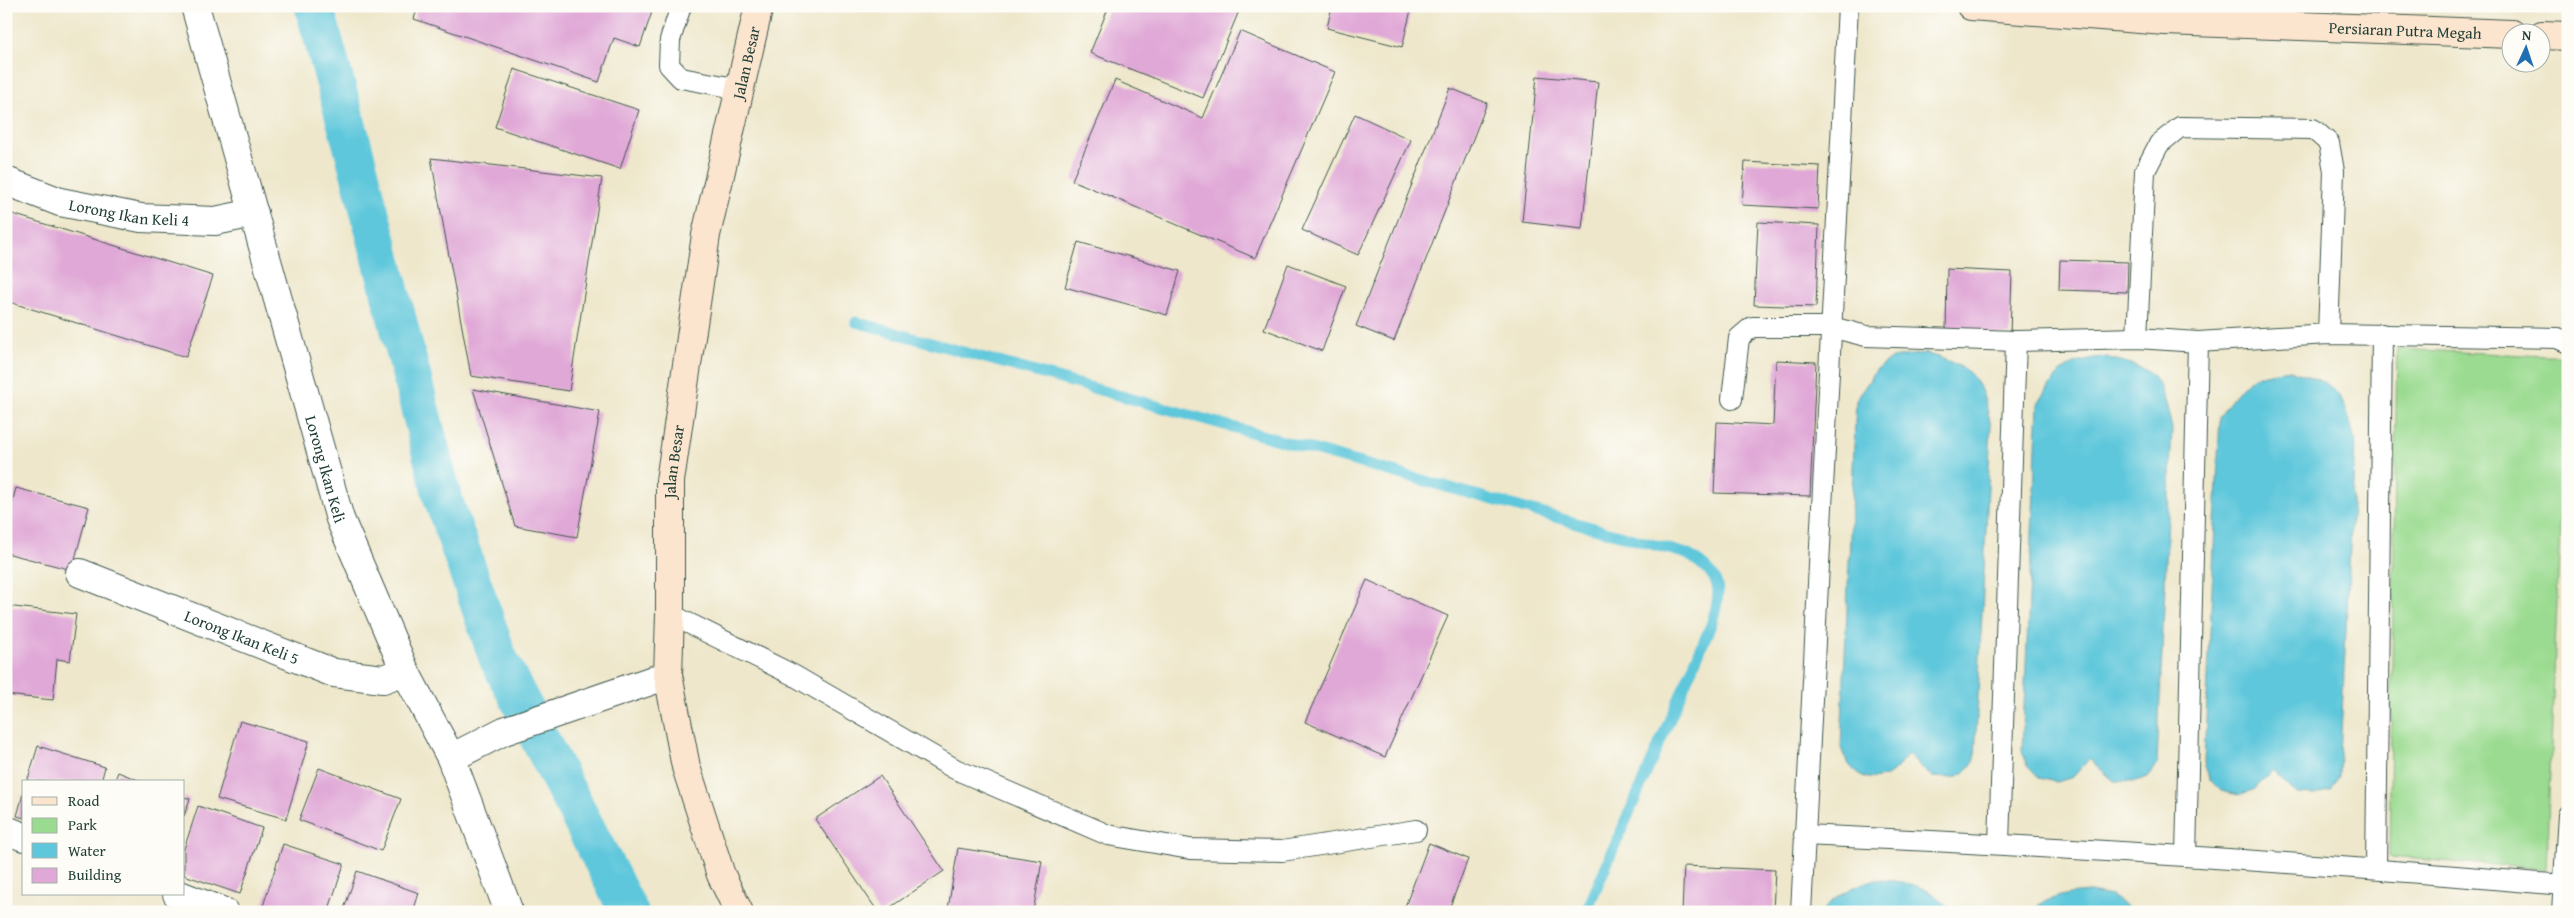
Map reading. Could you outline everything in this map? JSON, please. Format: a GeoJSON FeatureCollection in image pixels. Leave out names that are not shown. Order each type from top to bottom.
{"type":"FeatureCollection","features":[{"type":"Feature","properties":{"kind":"street","name":"Lorong Ikan Keli"},"geometry":{"type":"LineString","coordinates":[[195,6],[340,519],[405,671],[451,758],[509,912]]}},
{"type":"Feature","properties":{"kind":"street","name":"Jalan Besar"},"geometry":{"type":"LineString","coordinates":[[739,912],[721,875],[686,767],[668,674],[670,481],[706,235],[758,6]]}},
{"type":"Feature","properties":{"kind":"street","name":"Persiaran Putra Megah"},"geometry":{"type":"LineString","coordinates":[[1971,6],[2165,21],[2502,34]]}},
{"type":"Feature","properties":{"kind":"street"},"geometry":{"type":"LineString","coordinates":[[2552,35],[2568,36]]}},
{"type":"Feature","properties":{"kind":"street","name":"Lorong Ikan Keli 4"},"geometry":{"type":"LineString","coordinates":[[6,181],[60,202],[141,218],[215,221],[254,213]]}},
{"type":"Feature","properties":{"kind":"street","name":"Lorong Ikan Keli 5"},"geometry":{"type":"LineString","coordinates":[[80,573],[334,673],[383,679],[405,671]]}},
{"type":"Feature","properties":{"kind":"street"},"geometry":{"type":"LineString","coordinates":[[451,758],[504,731],[562,709],[668,674]]}},
{"type":"Feature","properties":{"kind":"street"},"geometry":{"type":"LineString","coordinates":[[6,830],[22,836]]}},
{"type":"Feature","properties":{"kind":"street"},"geometry":{"type":"LineString","coordinates":[[182,896],[224,912]]}},
{"type":"Feature","properties":{"kind":"lane"},"geometry":{"type":"LineString","coordinates":[[681,6],[670,40],[669,65],[681,78],[740,89]]}},
{"type":"Feature","properties":{"kind":"lane"},"geometry":{"type":"LineString","coordinates":[[1801,912],[1848,6]]}},
{"type":"Feature","properties":{"kind":"lane"},"geometry":{"type":"LineString","coordinates":[[2137,338],[2146,171],[2159,144],[2180,127],[2313,129],[2330,143],[2334,171],[2328,334]]}},
{"type":"Feature","properties":{"kind":"lane"},"geometry":{"type":"LineString","coordinates":[[1732,400],[1739,338],[1752,327],[1831,327],[1866,336],[2016,341],[2137,338],[2198,342],[2328,334],[2382,334],[2557,338],[2568,343]]}},
{"type":"Feature","properties":{"kind":"lane"},"geometry":{"type":"LineString","coordinates":[[2376,869],[2382,334]]}},
{"type":"Feature","properties":{"kind":"lane"},"geometry":{"type":"LineString","coordinates":[[1999,844],[2016,341]]}},
{"type":"Feature","properties":{"kind":"lane"},"geometry":{"type":"LineString","coordinates":[[2186,856],[2198,342]]}},
{"type":"Feature","properties":{"kind":"lane"},"geometry":{"type":"LineString","coordinates":[[670,614],[793,675],[956,769],[1108,835],[1190,849],[1282,851],[1416,830]]}},
{"type":"Feature","properties":{"kind":"lane"},"geometry":{"type":"LineString","coordinates":[[2562,912],[2568,815]]}},
{"type":"Feature","properties":{"kind":"lane"},"geometry":{"type":"LineString","coordinates":[[1804,835],[1999,844],[2186,856],[2376,869],[2563,885]]}},
{"type":"Feature","properties":{"kind":"green space"},"geometry":{"type":"Polygon","coordinates":[[[2397,349],[2567,357],[2546,869],[2389,857],[2397,349]]]}},
{"type":"Feature","properties":{"kind":"water"},"geometry":{"type":"Polygon","coordinates":[[[1925,353],[1955,364],[1965,369],[1972,376],[1983,394],[1991,425],[1975,759],[1971,766],[1958,776],[1932,777],[1908,754],[1890,774],[1873,778],[1865,777],[1853,769],[1841,747],[1856,400],[1877,369],[1892,358],[1925,353]]]}},
{"type":"Feature","properties":{"kind":"water"},"geometry":{"type":"Polygon","coordinates":[[[2107,357],[2141,368],[2154,379],[2163,394],[2172,429],[2157,763],[2148,777],[2132,782],[2114,781],[2089,759],[2073,777],[2057,782],[2039,778],[2027,766],[2022,750],[2038,404],[2059,374],[2065,369],[2080,362],[2107,357]]]}},
{"type":"Feature","properties":{"kind":"water"},"geometry":{"type":"Polygon","coordinates":[[[2290,370],[2323,382],[2337,393],[2345,408],[2355,442],[2339,776],[2330,790],[2315,795],[2297,794],[2272,771],[2254,790],[2239,795],[2221,791],[2210,780],[2204,763],[2220,416],[2241,387],[2254,377],[2290,370]]]}},
{"type":"Feature","properties":{"kind":"water"},"geometry":{"type":"Polygon","coordinates":[[[1873,880],[1906,883],[1926,890],[1951,912],[1821,912],[1845,892],[1873,880]]]}},
{"type":"Feature","properties":{"kind":"water"},"geometry":{"type":"Polygon","coordinates":[[[2090,892],[2111,896],[2135,912],[2029,912],[2050,899],[2074,893],[2090,892]]]}},
{"type":"Feature","properties":{"kind":"building"},"geometry":{"type":"Polygon","coordinates":[[[418,6],[654,6],[640,47],[614,38],[599,82],[414,19],[418,6]]]}},
{"type":"Feature","properties":{"kind":"building"},"geometry":{"type":"Polygon","coordinates":[[[1109,6],[1241,6],[1203,98],[1090,53],[1109,6]]]}},
{"type":"Feature","properties":{"kind":"building"},"geometry":{"type":"Polygon","coordinates":[[[1332,6],[1412,6],[1402,47],[1327,28],[1332,6]]]}},
{"type":"Feature","properties":{"kind":"building"},"geometry":{"type":"Polygon","coordinates":[[[1240,31],[1335,72],[1255,258],[1072,180],[1115,80],[1203,118],[1240,31]]]}},
{"type":"Feature","properties":{"kind":"building"},"geometry":{"type":"Polygon","coordinates":[[[514,69],[639,110],[620,169],[495,127],[514,69]]]}},
{"type":"Feature","properties":{"kind":"building"},"geometry":{"type":"Polygon","coordinates":[[[1537,76],[1598,82],[1582,229],[1522,222],[1537,76]]]}},
{"type":"Feature","properties":{"kind":"building"},"geometry":{"type":"Polygon","coordinates":[[[1450,88],[1487,103],[1394,341],[1356,326],[1450,88]]]}},
{"type":"Feature","properties":{"kind":"building"},"geometry":{"type":"Polygon","coordinates":[[[1355,114],[1411,140],[1358,255],[1302,230],[1355,114]]]}},
{"type":"Feature","properties":{"kind":"building"},"geometry":{"type":"Polygon","coordinates":[[[431,158],[602,178],[569,391],[471,376],[431,158]]]}},
{"type":"Feature","properties":{"kind":"building"},"geometry":{"type":"Polygon","coordinates":[[[1745,162],[1820,166],[1818,209],[1742,205],[1745,162]]]}},
{"type":"Feature","properties":{"kind":"building"},"geometry":{"type":"Polygon","coordinates":[[[6,212],[213,276],[186,357],[6,301],[6,212]]]}},
{"type":"Feature","properties":{"kind":"building"},"geometry":{"type":"Polygon","coordinates":[[[1758,222],[1819,225],[1816,307],[1754,305],[1758,222]]]}},
{"type":"Feature","properties":{"kind":"building"},"geometry":{"type":"Polygon","coordinates":[[[1078,242],[1180,271],[1167,315],[1065,287],[1078,242]]]}},
{"type":"Feature","properties":{"kind":"building"},"geometry":{"type":"Polygon","coordinates":[[[2060,260],[2128,262],[2127,292],[2059,290],[2060,260]]]}},
{"type":"Feature","properties":{"kind":"building"},"geometry":{"type":"Polygon","coordinates":[[[1288,264],[1346,286],[1322,351],[1264,329],[1288,264]]]}},
{"type":"Feature","properties":{"kind":"building"},"geometry":{"type":"Polygon","coordinates":[[[1947,269],[2012,272],[2010,335],[1946,333],[1947,269]]]}},
{"type":"Feature","properties":{"kind":"building"},"geometry":{"type":"Polygon","coordinates":[[[1776,360],[1816,362],[1810,496],[1714,493],[1717,422],[1773,425],[1776,360]]]}},
{"type":"Feature","properties":{"kind":"building"},"geometry":{"type":"Polygon","coordinates":[[[473,389],[600,412],[577,537],[515,526],[473,389]]]}},
{"type":"Feature","properties":{"kind":"building"},"geometry":{"type":"Polygon","coordinates":[[[16,488],[89,507],[72,570],[6,553],[6,526],[16,488]]]}},
{"type":"Feature","properties":{"kind":"building"},"geometry":{"type":"Polygon","coordinates":[[[1367,580],[1448,616],[1385,757],[1305,722],[1367,580]]]}},
{"type":"Feature","properties":{"kind":"building"},"geometry":{"type":"Polygon","coordinates":[[[6,606],[76,614],[70,661],[57,659],[53,700],[6,695],[6,606]]]}},
{"type":"Feature","properties":{"kind":"building"},"geometry":{"type":"Polygon","coordinates":[[[240,721],[309,741],[286,819],[217,799],[240,721]]]}},
{"type":"Feature","properties":{"kind":"building"},"geometry":{"type":"Polygon","coordinates":[[[38,746],[105,767],[102,780],[28,780],[38,746]]]}},
{"type":"Feature","properties":{"kind":"building"},"geometry":{"type":"Polygon","coordinates":[[[319,768],[401,799],[381,851],[299,820],[319,768]]]}},
{"type":"Feature","properties":{"kind":"building"},"geometry":{"type":"Polygon","coordinates":[[[118,772],[138,780],[115,780],[118,772]]]}},
{"type":"Feature","properties":{"kind":"building"},"geometry":{"type":"Polygon","coordinates":[[[880,776],[944,871],[883,912],[878,912],[815,819],[880,776]]]}},
{"type":"Feature","properties":{"kind":"building"},"geometry":{"type":"Polygon","coordinates":[[[185,797],[190,799],[185,813],[185,797]]]}},
{"type":"Feature","properties":{"kind":"building"},"geometry":{"type":"Polygon","coordinates":[[[22,798],[22,817],[17,816],[22,798]]]}},
{"type":"Feature","properties":{"kind":"building"},"geometry":{"type":"Polygon","coordinates":[[[198,806],[262,828],[240,894],[185,875],[185,846],[198,806]]]}},
{"type":"Feature","properties":{"kind":"building"},"geometry":{"type":"Polygon","coordinates":[[[1429,843],[1468,859],[1448,912],[1403,912],[1429,843]]]}},
{"type":"Feature","properties":{"kind":"building"},"geometry":{"type":"Polygon","coordinates":[[[283,844],[344,864],[328,912],[272,912],[262,909],[283,844]]]}},
{"type":"Feature","properties":{"kind":"building"},"geometry":{"type":"Polygon","coordinates":[[[958,848],[1042,861],[1033,912],[967,912],[948,909],[958,848]]]}},
{"type":"Feature","properties":{"kind":"building"},"geometry":{"type":"Polygon","coordinates":[[[1684,866],[1775,870],[1773,912],[1682,912],[1684,866]]]}},
{"type":"Feature","properties":{"kind":"building"},"geometry":{"type":"Polygon","coordinates":[[[357,871],[419,893],[413,912],[343,912],[357,871]]]}},
{"type":"Feature","properties":{"kind":"waterway"},"geometry":{"type":"LineString","coordinates":[[314,6],[354,151],[443,499],[498,658],[629,912]]}},
{"type":"Feature","properties":{"kind":"waterway"},"geometry":{"type":"LineString","coordinates":[[856,322],[1687,554],[1699,562],[1713,576],[1717,584],[1717,601],[1711,625],[1586,912]]}}]}
